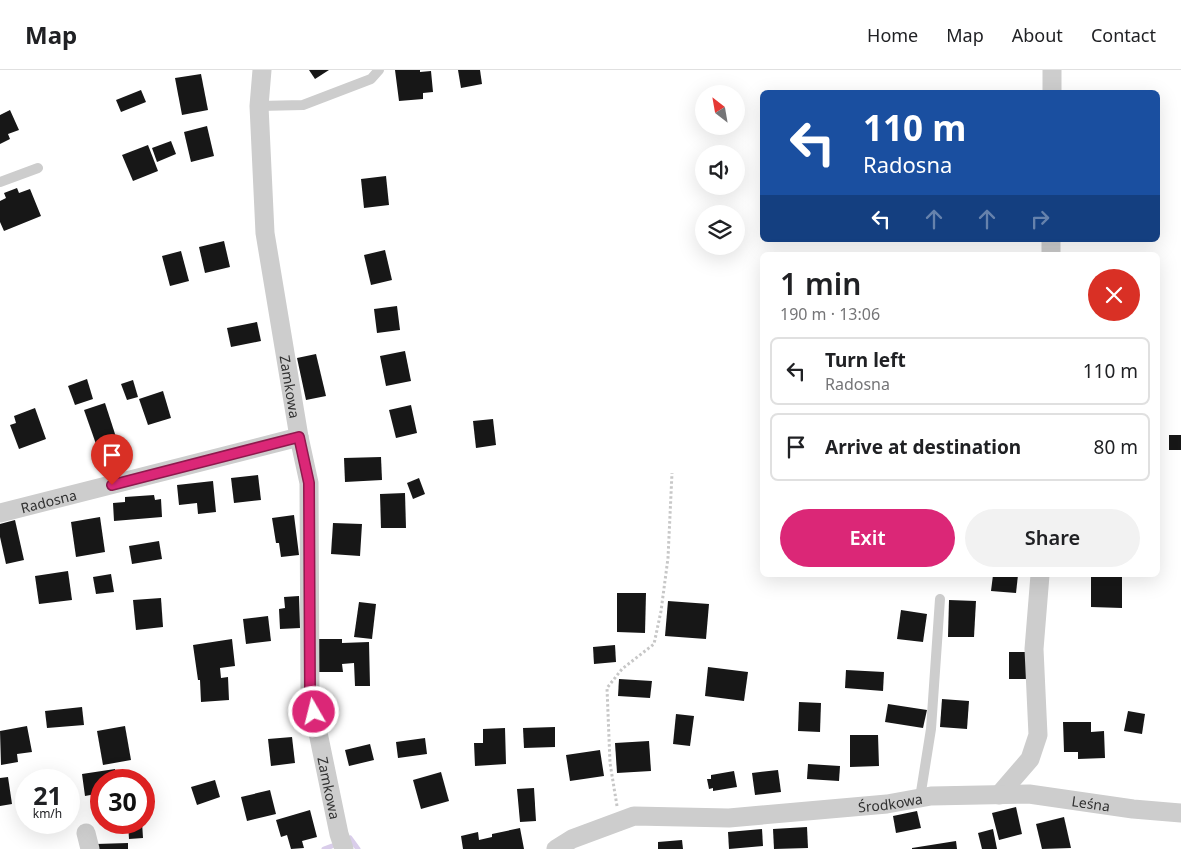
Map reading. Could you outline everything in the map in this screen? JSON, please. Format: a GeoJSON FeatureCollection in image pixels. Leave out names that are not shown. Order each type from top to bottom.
{"type":"FeatureCollection","features":[{"type":"Feature","properties":{"kind":"street","name":"Zamkowa"},"geometry":{"type":"LineString","coordinates":[[262,70],[259,106],[265,233],[299,437],[309,483],[310,694],[339,834],[344,849]]}},
{"type":"Feature","properties":{"kind":"street"},"geometry":{"type":"LineString","coordinates":[[1052,70],[1052,90]]}},
{"type":"Feature","properties":{"kind":"street","name":"Radosna"},"geometry":{"type":"LineString","coordinates":[[0,514],[299,437]]}},
{"type":"Feature","properties":{"kind":"street"},"geometry":{"type":"LineString","coordinates":[[999,795],[1030,759],[1038,734],[1034,649],[1040,577]]}},
{"type":"Feature","properties":{"kind":"street","name":"Leśna"},"geometry":{"type":"LineString","coordinates":[[999,795],[1029,794],[1133,809],[1181,813]]}},
{"type":"Feature","properties":{"kind":"street","name":"Środkowa"},"geometry":{"type":"LineString","coordinates":[[556,849],[572,838],[634,816],[730,818],[887,804],[931,796],[999,795]]}},
{"type":"Feature","properties":{"kind":"lane"},"geometry":{"type":"LineString","coordinates":[[259,106],[304,105],[371,79],[379,70]]}},
{"type":"Feature","properties":{"kind":"lane"},"geometry":{"type":"LineString","coordinates":[[0,182],[38,168]]}},
{"type":"Feature","properties":{"kind":"lane"},"geometry":{"type":"LineString","coordinates":[[920,798],[931,729],[940,599]]}},
{"type":"Feature","properties":{"kind":"path"},"geometry":{"type":"LineString","coordinates":[[619,822],[610,762],[607,688],[622,669],[654,644],[661,611],[668,558],[672,473]]}},
{"type":"Feature","properties":{"kind":"building"},"geometry":{"type":"Polygon","coordinates":[[[309,70],[329,70],[315,79],[309,70]]]}},
{"type":"Feature","properties":{"kind":"building"},"geometry":{"type":"Polygon","coordinates":[[[395,70],[431,71],[433,92],[423,93],[423,99],[399,101],[395,70]]]}},
{"type":"Feature","properties":{"kind":"building"},"geometry":{"type":"Polygon","coordinates":[[[458,70],[480,70],[482,84],[461,88],[458,70]]]}},
{"type":"Feature","properties":{"kind":"building"},"geometry":{"type":"Polygon","coordinates":[[[201,74],[208,110],[182,115],[175,78],[201,74]]]}},
{"type":"Feature","properties":{"kind":"building"},"geometry":{"type":"Polygon","coordinates":[[[141,90],[146,102],[121,112],[116,100],[141,90]]]}},
{"type":"Feature","properties":{"kind":"building"},"geometry":{"type":"Polygon","coordinates":[[[10,110],[19,130],[8,134],[10,139],[0,144],[0,115],[10,110]]]}},
{"type":"Feature","properties":{"kind":"building"},"geometry":{"type":"Polygon","coordinates":[[[207,126],[214,156],[191,162],[184,132],[207,126]]]}},
{"type":"Feature","properties":{"kind":"building"},"geometry":{"type":"Polygon","coordinates":[[[171,141],[176,154],[157,162],[152,148],[171,141]]]}},
{"type":"Feature","properties":{"kind":"building"},"geometry":{"type":"Polygon","coordinates":[[[148,145],[158,171],[133,181],[122,155],[148,145]]]}},
{"type":"Feature","properties":{"kind":"building"},"geometry":{"type":"Polygon","coordinates":[[[386,176],[389,205],[364,208],[361,179],[386,176]]]}},
{"type":"Feature","properties":{"kind":"building"},"geometry":{"type":"Polygon","coordinates":[[[17,188],[19,193],[30,189],[41,216],[4,231],[0,222],[0,201],[6,198],[4,193],[17,188]]]}},
{"type":"Feature","properties":{"kind":"building"},"geometry":{"type":"Polygon","coordinates":[[[224,241],[230,267],[205,273],[199,247],[224,241]]]}},
{"type":"Feature","properties":{"kind":"building"},"geometry":{"type":"Polygon","coordinates":[[[385,250],[392,280],[371,285],[364,255],[385,250]]]}},
{"type":"Feature","properties":{"kind":"building"},"geometry":{"type":"Polygon","coordinates":[[[181,251],[189,281],[170,286],[162,256],[181,251]]]}},
{"type":"Feature","properties":{"kind":"building"},"geometry":{"type":"Polygon","coordinates":[[[397,306],[400,330],[377,333],[374,309],[397,306]]]}},
{"type":"Feature","properties":{"kind":"building"},"geometry":{"type":"Polygon","coordinates":[[[257,322],[261,341],[231,347],[227,328],[257,322]]]}},
{"type":"Feature","properties":{"kind":"building"},"geometry":{"type":"Polygon","coordinates":[[[405,351],[411,381],[386,386],[380,356],[405,351]]]}},
{"type":"Feature","properties":{"kind":"building"},"geometry":{"type":"Polygon","coordinates":[[[316,354],[326,396],[306,400],[297,358],[316,354]]]}},
{"type":"Feature","properties":{"kind":"building"},"geometry":{"type":"Polygon","coordinates":[[[87,379],[93,399],[75,405],[68,386],[87,379]]]}},
{"type":"Feature","properties":{"kind":"building"},"geometry":{"type":"Polygon","coordinates":[[[133,380],[138,397],[127,400],[121,384],[133,380]]]}},
{"type":"Feature","properties":{"kind":"building"},"geometry":{"type":"Polygon","coordinates":[[[163,391],[171,418],[148,425],[139,399],[163,391]]]}},
{"type":"Feature","properties":{"kind":"building"},"geometry":{"type":"Polygon","coordinates":[[[105,403],[116,437],[96,444],[84,410],[105,403]]]}},
{"type":"Feature","properties":{"kind":"building"},"geometry":{"type":"Polygon","coordinates":[[[411,405],[417,433],[396,438],[389,410],[411,405]]]}},
{"type":"Feature","properties":{"kind":"building"},"geometry":{"type":"Polygon","coordinates":[[[35,408],[46,439],[19,449],[10,425],[16,423],[14,416],[35,408]]]}},
{"type":"Feature","properties":{"kind":"building"},"geometry":{"type":"Polygon","coordinates":[[[493,419],[496,445],[476,448],[473,421],[493,419]]]}},
{"type":"Feature","properties":{"kind":"building"},"geometry":{"type":"Polygon","coordinates":[[[1169,435],[1181,435],[1181,450],[1169,450],[1169,435]]]}},
{"type":"Feature","properties":{"kind":"building"},"geometry":{"type":"Polygon","coordinates":[[[381,457],[382,480],[345,482],[344,458],[381,457]]]}},
{"type":"Feature","properties":{"kind":"building"},"geometry":{"type":"Polygon","coordinates":[[[258,475],[261,500],[234,503],[231,478],[258,475]]]}},
{"type":"Feature","properties":{"kind":"building"},"geometry":{"type":"Polygon","coordinates":[[[419,478],[425,494],[413,499],[407,483],[419,478]]]}},
{"type":"Feature","properties":{"kind":"building"},"geometry":{"type":"Polygon","coordinates":[[[213,481],[216,512],[198,514],[197,503],[179,505],[177,485],[213,481]]]}},
{"type":"Feature","properties":{"kind":"building"},"geometry":{"type":"Polygon","coordinates":[[[405,493],[406,528],[381,528],[380,494],[405,493]]]}},
{"type":"Feature","properties":{"kind":"building"},"geometry":{"type":"Polygon","coordinates":[[[154,495],[155,500],[161,499],[162,517],[114,521],[113,503],[125,502],[125,497],[154,495]]]}},
{"type":"Feature","properties":{"kind":"building"},"geometry":{"type":"Polygon","coordinates":[[[294,515],[299,555],[281,557],[279,543],[276,543],[272,518],[294,515]]]}},
{"type":"Feature","properties":{"kind":"building"},"geometry":{"type":"Polygon","coordinates":[[[100,517],[105,552],[76,557],[71,522],[100,517]]]}},
{"type":"Feature","properties":{"kind":"building"},"geometry":{"type":"Polygon","coordinates":[[[15,520],[24,560],[6,564],[0,537],[0,524],[15,520]]]}},
{"type":"Feature","properties":{"kind":"building"},"geometry":{"type":"Polygon","coordinates":[[[333,523],[362,524],[360,556],[331,554],[333,523]]]}},
{"type":"Feature","properties":{"kind":"building"},"geometry":{"type":"Polygon","coordinates":[[[159,541],[162,559],[132,564],[129,546],[159,541]]]}},
{"type":"Feature","properties":{"kind":"building"},"geometry":{"type":"Polygon","coordinates":[[[68,571],[72,600],[39,604],[35,576],[68,571]]]}},
{"type":"Feature","properties":{"kind":"building"},"geometry":{"type":"Polygon","coordinates":[[[111,574],[114,592],[96,594],[93,577],[111,574]]]}},
{"type":"Feature","properties":{"kind":"building"},"geometry":{"type":"Polygon","coordinates":[[[993,577],[1018,577],[1016,593],[991,591],[993,577]]]}},
{"type":"Feature","properties":{"kind":"building"},"geometry":{"type":"Polygon","coordinates":[[[1091,577],[1122,577],[1122,608],[1091,607],[1091,577]]]}},
{"type":"Feature","properties":{"kind":"building"},"geometry":{"type":"Polygon","coordinates":[[[617,593],[646,593],[645,633],[617,632],[617,593]]]}},
{"type":"Feature","properties":{"kind":"building"},"geometry":{"type":"Polygon","coordinates":[[[299,596],[300,628],[280,629],[279,609],[285,608],[284,597],[299,596]]]}},
{"type":"Feature","properties":{"kind":"building"},"geometry":{"type":"Polygon","coordinates":[[[161,598],[163,627],[136,630],[133,600],[161,598]]]}},
{"type":"Feature","properties":{"kind":"building"},"geometry":{"type":"Polygon","coordinates":[[[949,600],[976,601],[974,637],[948,637],[949,600]]]}},
{"type":"Feature","properties":{"kind":"building"},"geometry":{"type":"Polygon","coordinates":[[[668,601],[709,604],[706,639],[665,636],[668,601]]]}},
{"type":"Feature","properties":{"kind":"building"},"geometry":{"type":"Polygon","coordinates":[[[359,602],[376,604],[372,639],[354,637],[359,602]]]}},
{"type":"Feature","properties":{"kind":"building"},"geometry":{"type":"Polygon","coordinates":[[[901,610],[927,614],[923,642],[897,639],[901,610]]]}},
{"type":"Feature","properties":{"kind":"building"},"geometry":{"type":"Polygon","coordinates":[[[268,616],[271,641],[246,644],[243,619],[268,616]]]}},
{"type":"Feature","properties":{"kind":"building"},"geometry":{"type":"Polygon","coordinates":[[[232,639],[235,666],[220,668],[221,678],[228,677],[229,700],[201,702],[200,680],[198,680],[193,645],[232,639]]]}},
{"type":"Feature","properties":{"kind":"building"},"geometry":{"type":"Polygon","coordinates":[[[318,639],[342,639],[342,643],[369,642],[370,686],[355,686],[354,663],[342,664],[343,672],[319,672],[318,639]]]}},
{"type":"Feature","properties":{"kind":"building"},"geometry":{"type":"Polygon","coordinates":[[[615,645],[616,662],[594,664],[593,647],[615,645]]]}},
{"type":"Feature","properties":{"kind":"building"},"geometry":{"type":"Polygon","coordinates":[[[1009,652],[1027,652],[1028,679],[1009,679],[1009,652]]]}},
{"type":"Feature","properties":{"kind":"building"},"geometry":{"type":"Polygon","coordinates":[[[708,667],[748,672],[744,701],[705,696],[708,667]]]}},
{"type":"Feature","properties":{"kind":"building"},"geometry":{"type":"Polygon","coordinates":[[[846,670],[884,672],[883,691],[845,688],[846,670]]]}},
{"type":"Feature","properties":{"kind":"building"},"geometry":{"type":"Polygon","coordinates":[[[619,679],[652,681],[650,698],[618,696],[619,679]]]}},
{"type":"Feature","properties":{"kind":"building"},"geometry":{"type":"Polygon","coordinates":[[[942,699],[969,701],[967,729],[940,727],[942,699]]]}},
{"type":"Feature","properties":{"kind":"building"},"geometry":{"type":"Polygon","coordinates":[[[799,702],[821,703],[820,732],[798,731],[799,702]]]}},
{"type":"Feature","properties":{"kind":"building"},"geometry":{"type":"Polygon","coordinates":[[[888,704],[927,710],[923,728],[885,722],[888,704]]]}},
{"type":"Feature","properties":{"kind":"building"},"geometry":{"type":"Polygon","coordinates":[[[82,707],[84,725],[47,728],[45,711],[82,707]]]}},
{"type":"Feature","properties":{"kind":"building"},"geometry":{"type":"Polygon","coordinates":[[[1128,711],[1145,714],[1142,734],[1124,731],[1128,711]]]}},
{"type":"Feature","properties":{"kind":"building"},"geometry":{"type":"Polygon","coordinates":[[[676,714],[694,716],[690,746],[673,744],[676,714]]]}},
{"type":"Feature","properties":{"kind":"building"},"geometry":{"type":"Polygon","coordinates":[[[1063,722],[1091,722],[1091,732],[1104,731],[1105,758],[1078,759],[1078,752],[1064,752],[1063,722]]]}},
{"type":"Feature","properties":{"kind":"building"},"geometry":{"type":"Polygon","coordinates":[[[27,726],[32,752],[17,754],[18,762],[1,765],[0,731],[27,726]]]}},
{"type":"Feature","properties":{"kind":"building"},"geometry":{"type":"Polygon","coordinates":[[[125,726],[131,760],[103,765],[97,731],[125,726]]]}},
{"type":"Feature","properties":{"kind":"building"},"geometry":{"type":"Polygon","coordinates":[[[555,727],[555,747],[524,748],[523,728],[555,727]]]}},
{"type":"Feature","properties":{"kind":"building"},"geometry":{"type":"Polygon","coordinates":[[[505,728],[506,764],[475,766],[474,743],[483,743],[483,729],[505,728]]]}},
{"type":"Feature","properties":{"kind":"building"},"geometry":{"type":"Polygon","coordinates":[[[850,735],[878,735],[879,766],[850,767],[850,735]]]}},
{"type":"Feature","properties":{"kind":"building"},"geometry":{"type":"Polygon","coordinates":[[[292,737],[295,763],[271,766],[268,739],[292,737]]]}},
{"type":"Feature","properties":{"kind":"building"},"geometry":{"type":"Polygon","coordinates":[[[425,738],[427,754],[398,758],[396,742],[425,738]]]}},
{"type":"Feature","properties":{"kind":"building"},"geometry":{"type":"Polygon","coordinates":[[[649,741],[651,771],[617,773],[615,743],[649,741]]]}},
{"type":"Feature","properties":{"kind":"building"},"geometry":{"type":"Polygon","coordinates":[[[370,744],[374,760],[349,766],[345,750],[370,744]]]}},
{"type":"Feature","properties":{"kind":"building"},"geometry":{"type":"Polygon","coordinates":[[[600,750],[604,776],[570,781],[566,755],[600,750]]]}},
{"type":"Feature","properties":{"kind":"building"},"geometry":{"type":"Polygon","coordinates":[[[808,764],[840,766],[839,781],[807,779],[808,764]]]}},
{"type":"Feature","properties":{"kind":"building"},"geometry":{"type":"Polygon","coordinates":[[[778,770],[781,792],[755,795],[752,773],[778,770]]]}},
{"type":"Feature","properties":{"kind":"building"},"geometry":{"type":"Polygon","coordinates":[[[734,771],[737,787],[713,791],[713,788],[709,789],[707,779],[711,779],[711,775],[734,771]]]}},
{"type":"Feature","properties":{"kind":"building"},"geometry":{"type":"Polygon","coordinates":[[[441,772],[449,801],[421,809],[413,780],[441,772]]]}},
{"type":"Feature","properties":{"kind":"building"},"geometry":{"type":"Polygon","coordinates":[[[90,773],[90,795],[85,796],[82,774],[90,773]]]}},
{"type":"Feature","properties":{"kind":"building"},"geometry":{"type":"Polygon","coordinates":[[[8,777],[12,804],[0,806],[0,778],[8,777]]]}},
{"type":"Feature","properties":{"kind":"building"},"geometry":{"type":"Polygon","coordinates":[[[215,780],[220,797],[197,805],[191,787],[215,780]]]}},
{"type":"Feature","properties":{"kind":"building"},"geometry":{"type":"Polygon","coordinates":[[[534,788],[536,821],[520,822],[517,789],[534,788]]]}},
{"type":"Feature","properties":{"kind":"building"},"geometry":{"type":"Polygon","coordinates":[[[270,790],[276,814],[247,821],[241,797],[270,790]]]}},
{"type":"Feature","properties":{"kind":"building"},"geometry":{"type":"Polygon","coordinates":[[[1016,807],[1022,834],[999,840],[992,813],[1016,807]]]}},
{"type":"Feature","properties":{"kind":"building"},"geometry":{"type":"Polygon","coordinates":[[[310,810],[317,837],[302,841],[304,848],[291,849],[287,835],[281,837],[276,820],[310,810]]]}},
{"type":"Feature","properties":{"kind":"building"},"geometry":{"type":"Polygon","coordinates":[[[917,811],[921,828],[896,833],[893,816],[917,811]]]}},
{"type":"Feature","properties":{"kind":"building"},"geometry":{"type":"Polygon","coordinates":[[[1064,817],[1071,848],[1042,849],[1036,824],[1064,817]]]}},
{"type":"Feature","properties":{"kind":"building"},"geometry":{"type":"Polygon","coordinates":[[[807,827],[808,848],[774,849],[773,829],[807,827]]]}},
{"type":"Feature","properties":{"kind":"building"},"geometry":{"type":"Polygon","coordinates":[[[520,828],[524,849],[463,849],[461,836],[478,832],[479,840],[492,837],[492,834],[520,828]]]}},
{"type":"Feature","properties":{"kind":"building"},"geometry":{"type":"Polygon","coordinates":[[[762,829],[763,846],[729,849],[728,832],[762,829]]]}},
{"type":"Feature","properties":{"kind":"building"},"geometry":{"type":"Polygon","coordinates":[[[993,829],[997,849],[982,849],[978,833],[993,829]]]}},
{"type":"Feature","properties":{"kind":"building"},"geometry":{"type":"Polygon","coordinates":[[[129,834],[143,834],[143,838],[129,839],[129,834]]]}},
{"type":"Feature","properties":{"kind":"building"},"geometry":{"type":"Polygon","coordinates":[[[682,840],[683,849],[658,849],[658,842],[682,840]]]}},
{"type":"Feature","properties":{"kind":"building"},"geometry":{"type":"Polygon","coordinates":[[[956,841],[957,849],[912,849],[912,848],[956,841]]]}},
{"type":"Feature","properties":{"kind":"building"},"geometry":{"type":"Polygon","coordinates":[[[128,843],[128,849],[96,849],[96,844],[128,843]]]}},
{"type":"Feature","properties":{"kind":"waterway"},"geometry":{"type":"LineString","coordinates":[[350,838],[358,849]]}},
{"type":"Feature","properties":{"kind":"waterway"},"geometry":{"type":"LineString","coordinates":[[324,849],[332,846]]}},
{"type":"Feature","properties":{"kind":"route"},"geometry":{"type":"LineString","coordinates":[[112,485],[299,437],[309,483],[310,694],[314,712]]}}]}
